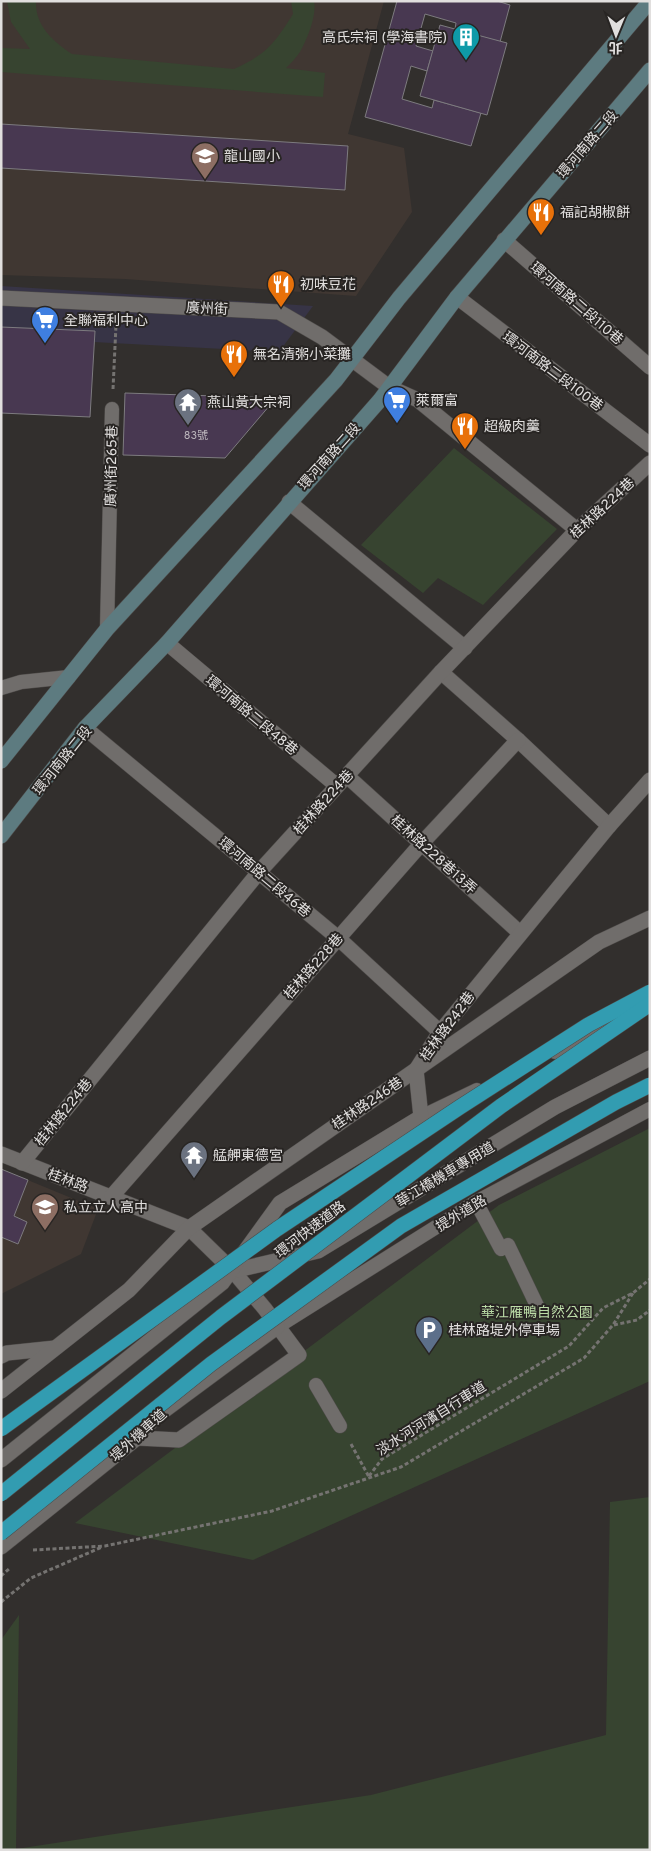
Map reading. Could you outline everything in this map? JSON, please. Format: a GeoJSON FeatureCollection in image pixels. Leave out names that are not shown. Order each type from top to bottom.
{"type":"FeatureCollection","features":[{"type":"Feature","properties":{"kind":"highway"},"geometry":{"type":"LineString","coordinates":[[1,1429],[277,1229],[460,1107],[588,1025],[650,992]]}},
{"type":"Feature","properties":{"kind":"highway","name":"環河快速道路"},"geometry":{"type":"LineString","coordinates":[[1,1494],[229,1311],[501,1106],[650,1006]]}},
{"type":"Feature","properties":{"kind":"highway"},"geometry":{"type":"LineString","coordinates":[[1,1534],[211,1364],[401,1226],[616,1102],[650,1085]]}},
{"type":"Feature","properties":{"kind":"street"},"geometry":{"type":"LineString","coordinates":[[1,761],[107,629],[336,380],[399,298],[650,1]]}},
{"type":"Feature","properties":{"kind":"street","name":"環河南路二段"},"geometry":{"type":"LineString","coordinates":[[1,836],[85,728],[167,643],[389,387],[457,297],[650,70]]}},
{"type":"Feature","properties":{"kind":"street","name":"環河南路二段110巷"},"geometry":{"type":"LineString","coordinates":[[504,240],[650,367]]}},
{"type":"Feature","properties":{"kind":"street","name":"環河南路二段100巷"},"geometry":{"type":"LineString","coordinates":[[457,297],[650,445]]}},
{"type":"Feature","properties":{"kind":"street","name":"廣州街"},"geometry":{"type":"LineString","coordinates":[[1,298],[117,302],[279,312],[322,337],[389,387],[418,400],[576,530]]}},
{"type":"Feature","properties":{"kind":"street","name":"桂林路224巷"},"geometry":{"type":"LineString","coordinates":[[22,1163],[259,872],[441,672],[576,530],[650,463]]}},
{"type":"Feature","properties":{"kind":"street"},"geometry":{"type":"LineString","coordinates":[[288,502],[465,648]]}},
{"type":"Feature","properties":{"kind":"street","name":"環河南路二段48巷"},"geometry":{"type":"LineString","coordinates":[[167,643],[342,781]]}},
{"type":"Feature","properties":{"kind":"street"},"geometry":{"type":"LineString","coordinates":[[441,672],[518,740],[609,826]]}},
{"type":"Feature","properties":{"kind":"street","name":"環河南路二段46巷"},"geometry":{"type":"LineString","coordinates":[[85,728],[338,938],[440,1032]]}},
{"type":"Feature","properties":{"kind":"street","name":"桂林路228巷"},"geometry":{"type":"LineString","coordinates":[[112,1196],[422,843],[518,740]]}},
{"type":"Feature","properties":{"kind":"street","name":"桂林路242巷"},"geometry":{"type":"LineString","coordinates":[[421,1116],[416,1070],[440,1032],[609,826],[650,780]]}},
{"type":"Feature","properties":{"kind":"street","name":"桂林路228巷13弄"},"geometry":{"type":"LineString","coordinates":[[342,781],[422,843],[520,933]]}},
{"type":"Feature","properties":{"kind":"street","name":"桂林路246巷"},"geometry":{"type":"LineString","coordinates":[[1,1392],[129,1290],[189,1228],[599,942],[650,918]]}},
{"type":"Feature","properties":{"kind":"street","name":"華江橋機車專用道"},"geometry":{"type":"LineString","coordinates":[[232,1271],[318,1251],[555,1106],[650,1058]]}},
{"type":"Feature","properties":{"kind":"street"},"geometry":{"type":"LineString","coordinates":[[1,1460],[222,1283],[280,1202],[421,1116]]}},
{"type":"Feature","properties":{"kind":"street","name":"桂林路"},"geometry":{"type":"LineString","coordinates":[[1,1154],[112,1196],[189,1228],[232,1271],[265,1309],[299,1356],[180,1440],[137,1438]]}},
{"type":"Feature","properties":{"kind":"street","name":"堤外機車道"},"geometry":{"type":"LineString","coordinates":[[1,1547],[137,1438],[154,1418],[278,1327]]}},
{"type":"Feature","properties":{"kind":"street"},"geometry":{"type":"LineString","coordinates":[[1,1356],[7,1353],[55,1348]]}},
{"type":"Feature","properties":{"kind":"lane","name":"廣州街265巷"},"geometry":{"type":"LineString","coordinates":[[107,629],[112,409]]}},
{"type":"Feature","properties":{"kind":"lane"},"geometry":{"type":"LineString","coordinates":[[1,688],[21,682],[69,677]]}},
{"type":"Feature","properties":{"kind":"lane"},"geometry":{"type":"LineString","coordinates":[[421,1116],[650,1006]]}},
{"type":"Feature","properties":{"kind":"lane","name":"提外道路"},"geometry":{"type":"LineString","coordinates":[[278,1327],[476,1202],[650,1109]]}},
{"type":"Feature","properties":{"kind":"lane"},"geometry":{"type":"LineString","coordinates":[[476,1202],[501,1250],[508,1246],[540,1312]]}},
{"type":"Feature","properties":{"kind":"lane"},"geometry":{"type":"LineString","coordinates":[[316,1385],[340,1426]]}},
{"type":"Feature","properties":{"kind":"path","name":"廣州街265巷"},"geometry":{"type":"LineString","coordinates":[[112,409],[117,302]]}},
{"type":"Feature","properties":{"kind":"path","name":"淡水河河濱自行車道"},"geometry":{"type":"LineString","coordinates":[[369,1477],[382,1459],[569,1346],[603,1308],[632,1293],[650,1279]]}},
{"type":"Feature","properties":{"kind":"path"},"geometry":{"type":"LineString","coordinates":[[27,1555],[34,1549],[105,1546],[272,1511],[401,1467],[584,1358],[613,1325],[632,1293]]}},
{"type":"Feature","properties":{"kind":"path"},"geometry":{"type":"LineString","coordinates":[[613,1325],[637,1320],[650,1310]]}},
{"type":"Feature","properties":{"kind":"path"},"geometry":{"type":"LineString","coordinates":[[340,1426],[369,1477]]}},
{"type":"Feature","properties":{"kind":"path"},"geometry":{"type":"LineString","coordinates":[[1,1602],[31,1578],[105,1546]]}},
{"type":"Feature","properties":{"kind":"path"},"geometry":{"type":"LineString","coordinates":[[1,1576],[14,1565]]}},
{"type":"Feature","properties":{"kind":"shaded area","name":"龍山國小"},"geometry":{"type":"Polygon","coordinates":[[[1,1],[384,1],[348,134],[404,148],[412,212],[356,296],[125,279],[1,275],[1,1]]]}},
{"type":"Feature","properties":{"kind":"shaded area"},"geometry":{"type":"Polygon","coordinates":[[[1,286],[313,306],[279,352],[1,337],[1,286]]]}},
{"type":"Feature","properties":{"kind":"shaded area","name":"私立立人高中"},"geometry":{"type":"Polygon","coordinates":[[[1,1169],[98,1209],[81,1254],[1,1294],[1,1169]]]}},
{"type":"Feature","properties":{"kind":"green space"},"geometry":{"type":"Polygon","coordinates":[[[7,1],[36,1],[36,10],[46,32],[72,54],[234,69],[262,53],[275,41],[293,14],[291,1],[314,1],[313,20],[306,41],[286,68],[325,73],[323,97],[1,72],[1,48],[30,49],[11,22],[7,1]]]}},
{"type":"Feature","properties":{"kind":"green space"},"geometry":{"type":"Polygon","coordinates":[[[454,448],[557,529],[483,605],[438,578],[423,593],[361,545],[454,448]]]}},
{"type":"Feature","properties":{"kind":"green space","name":"華江雁鴨自然公園"},"geometry":{"type":"Polygon","coordinates":[[[650,1128],[650,1381],[253,1560],[75,1523],[499,1205],[650,1128]]]}},
{"type":"Feature","properties":{"kind":"green space"},"geometry":{"type":"Polygon","coordinates":[[[650,1497],[650,1850],[1,1850],[1,1640],[19,1615],[16,1849],[371,1795],[606,1735],[610,1502],[650,1497]]]}},
{"type":"Feature","properties":{"kind":"building"},"geometry":{"type":"Polygon","coordinates":[[[397,1],[497,1],[510,5],[500,42],[455,29],[456,23],[425,14],[416,46],[433,51],[427,71],[411,66],[402,99],[432,108],[434,100],[481,113],[471,146],[365,117],[397,1]]]}},
{"type":"Feature","properties":{"kind":"building","name":"高氏宗祠 (學海書院)"},"geometry":{"type":"Polygon","coordinates":[[[440,25],[507,43],[487,115],[420,96],[440,25]]]}},
{"type":"Feature","properties":{"kind":"building"},"geometry":{"type":"Polygon","coordinates":[[[1,124],[348,146],[345,190],[1,168],[1,124]]]}},
{"type":"Feature","properties":{"kind":"building"},"geometry":{"type":"Polygon","coordinates":[[[1,327],[95,331],[90,417],[1,413],[1,327]]]}},
{"type":"Feature","properties":{"kind":"building","name":"燕山黃大宗祠"},"geometry":{"type":"Polygon","coordinates":[[[125,393],[276,398],[225,458],[123,455],[125,393]]]}},
{"type":"Feature","properties":{"kind":"building"},"geometry":{"type":"Polygon","coordinates":[[[1,1169],[28,1180],[14,1216],[27,1222],[18,1244],[1,1237],[1,1169]]]}},
{"type":"Feature","properties":{"kind":"place","name":"高氏宗祠 (學海書院)"},"geometry":{"type":"Point","coordinates":[466,61]}},
{"type":"Feature","properties":{"kind":"place","name":"龍山國小"},"geometry":{"type":"Point","coordinates":[205,180]}},
{"type":"Feature","properties":{"kind":"place","name":"福記胡椒餅"},"geometry":{"type":"Point","coordinates":[541,236]}},
{"type":"Feature","properties":{"kind":"place","name":"初味豆花"},"geometry":{"type":"Point","coordinates":[281,308]}},
{"type":"Feature","properties":{"kind":"place","name":"全聯福利中心"},"geometry":{"type":"Point","coordinates":[45,344]}},
{"type":"Feature","properties":{"kind":"place","name":"無名清粥小菜攤"},"geometry":{"type":"Point","coordinates":[234,378]}},
{"type":"Feature","properties":{"kind":"place","name":"萊爾富"},"geometry":{"type":"Point","coordinates":[397,424]}},
{"type":"Feature","properties":{"kind":"place","name":"燕山黃大宗祠"},"geometry":{"type":"Point","coordinates":[188,426]}},
{"type":"Feature","properties":{"kind":"place","name":"超級肉羹"},"geometry":{"type":"Point","coordinates":[465,450]}},
{"type":"Feature","properties":{"kind":"place","name":"艋舺東德宮"},"geometry":{"type":"Point","coordinates":[194,1179]}},
{"type":"Feature","properties":{"kind":"place","name":"私立立人高中"},"geometry":{"type":"Point","coordinates":[45,1231]}},
{"type":"Feature","properties":{"kind":"place","name":"桂林路堤外停車場"},"geometry":{"type":"Point","coordinates":[429,1354]}}]}
